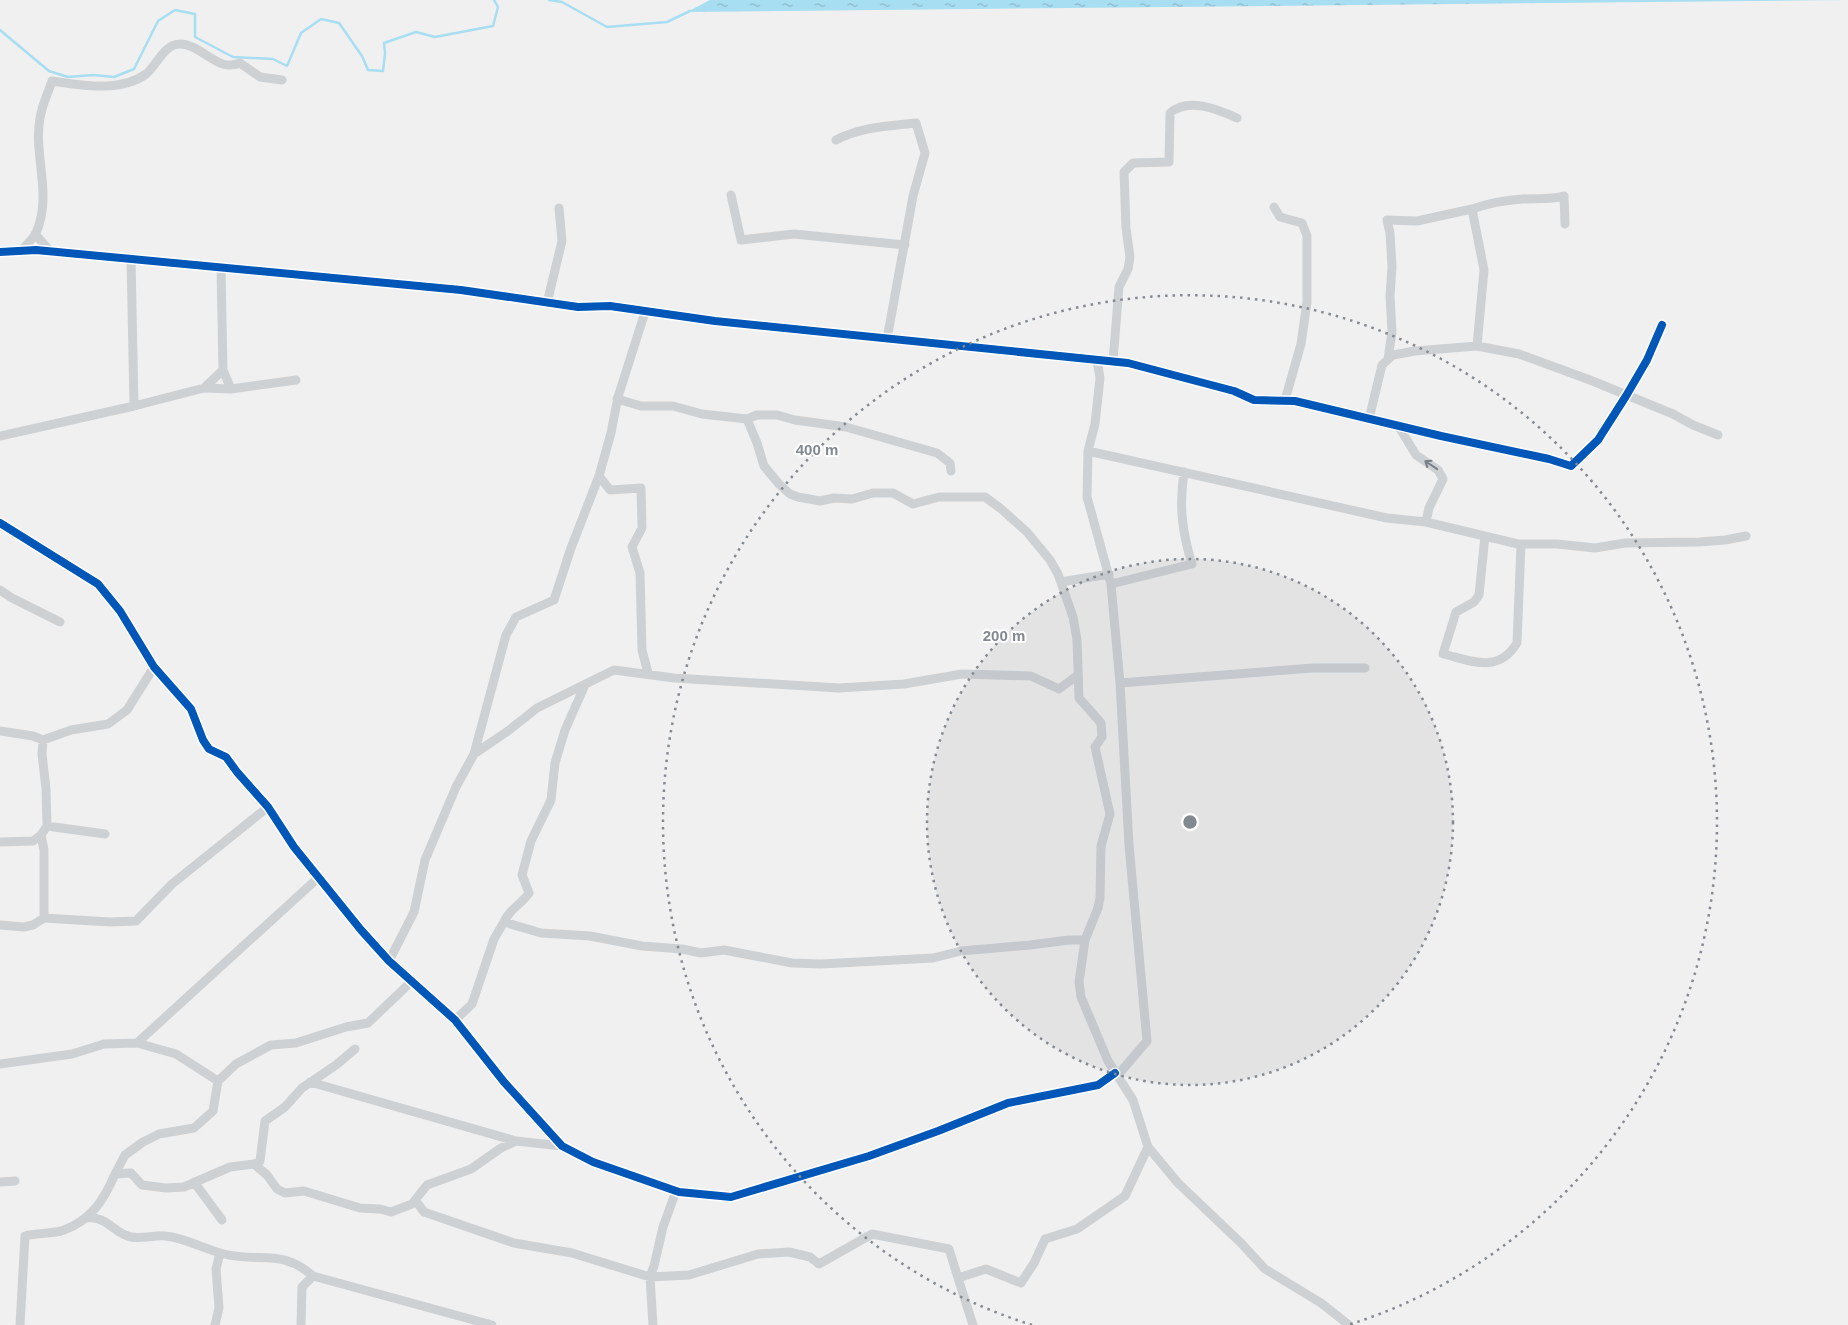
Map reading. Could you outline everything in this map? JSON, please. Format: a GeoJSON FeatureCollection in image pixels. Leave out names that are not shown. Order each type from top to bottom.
{"type":"FeatureCollection","features":[{"type":"Feature","properties":{"kind":"street"},"geometry":{"type":"LineString","coordinates":[[21,251],[35,234],[42,210],[44,198],[39,149],[40,118],[52,80],[111,87],[145,74],[167,48],[180,44],[194,48],[225,65],[232,66],[240,63],[260,77],[282,80]]}},
{"type":"Feature","properties":{"kind":"street"},"geometry":{"type":"LineString","coordinates":[[1113,361],[1119,288],[1128,269],[1130,257],[1126,228],[1124,172],[1133,164],[1169,162],[1170,113],[1178,106],[1196,105],[1237,118]]}},
{"type":"Feature","properties":{"kind":"street"},"geometry":{"type":"LineString","coordinates":[[836,140],[848,133],[916,123],[925,153],[913,196],[887,339]]}},
{"type":"Feature","properties":{"kind":"street"},"geometry":{"type":"LineString","coordinates":[[730,194],[741,240],[794,234],[905,245]]}},
{"type":"Feature","properties":{"kind":"street"},"geometry":{"type":"LineString","coordinates":[[1388,360],[1392,332],[1390,296],[1392,267],[1390,232],[1387,220],[1417,220],[1521,199],[1552,199],[1564,196],[1565,224]]}},
{"type":"Feature","properties":{"kind":"street"},"geometry":{"type":"LineString","coordinates":[[1274,207],[1280,217],[1302,223],[1307,236],[1307,302],[1301,344],[1285,400]]}},
{"type":"Feature","properties":{"kind":"street"},"geometry":{"type":"LineString","coordinates":[[547,303],[562,242],[558,208]]}},
{"type":"Feature","properties":{"kind":"street"},"geometry":{"type":"LineString","coordinates":[[1472,209],[1484,270],[1477,346]]}},
{"type":"Feature","properties":{"kind":"street"},"geometry":{"type":"LineString","coordinates":[[35,234],[50,252]]}},
{"type":"Feature","properties":{"kind":"street"},"geometry":{"type":"LineString","coordinates":[[0,252],[50,252],[131,258],[461,290],[547,303],[584,307],[610,306],[716,321],[1128,363],[1234,391],[1254,400],[1295,400],[1399,427],[1549,459],[1571,466],[1598,440],[1647,360],[1662,325]]}},
{"type":"Feature","properties":{"kind":"street"},"geometry":{"type":"LineString","coordinates":[[131,258],[134,406]]}},
{"type":"Feature","properties":{"kind":"street"},"geometry":{"type":"LineString","coordinates":[[221,268],[223,370],[231,389]]}},
{"type":"Feature","properties":{"kind":"street"},"geometry":{"type":"LineString","coordinates":[[389,961],[414,912],[424,860],[456,787],[474,754],[506,635],[516,617],[554,600],[571,548],[599,476],[611,433],[617,399],[645,312]]}},
{"type":"Feature","properties":{"kind":"street"},"geometry":{"type":"LineString","coordinates":[[1369,419],[1382,365],[1393,355],[1415,351],[1477,346],[1519,354],[1590,380],[1664,410],[1718,435]]}},
{"type":"Feature","properties":{"kind":"street"},"geometry":{"type":"LineString","coordinates":[[0,523],[98,584],[120,611],[154,668],[191,709],[203,740],[209,749],[226,757],[268,807],[294,847],[361,930],[389,961],[455,1020],[504,1082],[562,1146],[593,1162],[676,1191],[731,1197],[869,1156],[1008,1103],[1098,1085],[1116,1074],[1147,1041],[1129,845],[1120,683],[1111,584],[1087,497],[1088,451],[1095,424],[1100,378],[1097,360]]}},
{"type":"Feature","properties":{"kind":"street"},"geometry":{"type":"LineString","coordinates":[[204,388],[223,370]]}},
{"type":"Feature","properties":{"kind":"street"},"geometry":{"type":"LineString","coordinates":[[0,436],[204,388],[231,389],[296,380]]}},
{"type":"Feature","properties":{"kind":"street"},"geometry":{"type":"LineString","coordinates":[[617,399],[641,406],[673,406],[702,414],[747,419],[756,414],[777,415],[795,420],[846,426],[937,453],[950,463],[951,471]]}},
{"type":"Feature","properties":{"kind":"street"},"geometry":{"type":"LineString","coordinates":[[747,419],[764,466],[790,494],[820,501],[834,498],[852,499],[873,493],[893,493],[913,504],[939,497],[984,498],[1000,508],[1026,532],[1050,560],[1061,582],[1073,618],[1077,640],[1079,698],[1101,723],[1102,737],[1096,747],[1110,814],[1101,846],[1099,903],[1085,940],[1080,969],[1081,997],[1108,1061],[1133,1100],[1148,1147],[1178,1183],[1241,1243],[1265,1270],[1327,1307],[1348,1325]]}},
{"type":"Feature","properties":{"kind":"street"},"geometry":{"type":"LineString","coordinates":[[1399,427],[1416,455],[1438,470],[1443,478],[1429,508],[1426,522]]}},
{"type":"Feature","properties":{"kind":"street"},"geometry":{"type":"LineString","coordinates":[[1088,451],[1387,518],[1426,522],[1521,544],[1557,544],[1595,548],[1625,543],[1700,542],[1746,536]]}},
{"type":"Feature","properties":{"kind":"street"},"geometry":{"type":"LineString","coordinates":[[1111,584],[1192,564],[1182,524],[1184,472]]}},
{"type":"Feature","properties":{"kind":"street"},"geometry":{"type":"LineString","coordinates":[[599,476],[610,490],[641,488],[642,528],[632,547],[640,573],[642,650],[648,673]]}},
{"type":"Feature","properties":{"kind":"street"},"geometry":{"type":"LineString","coordinates":[[1485,536],[1479,594],[1474,602],[1456,612],[1443,654],[1477,663],[1495,662],[1510,654],[1517,643],[1521,544]]}},
{"type":"Feature","properties":{"kind":"street"},"geometry":{"type":"LineString","coordinates":[[1061,582],[1109,574]]}},
{"type":"Feature","properties":{"kind":"street"},"geometry":{"type":"LineString","coordinates":[[0,590],[60,622]]}},
{"type":"Feature","properties":{"kind":"street"},"geometry":{"type":"LineString","coordinates":[[0,731],[33,736],[43,740],[70,730],[100,726],[116,720],[132,704],[154,668]]}},
{"type":"Feature","properties":{"kind":"street"},"geometry":{"type":"LineString","coordinates":[[1120,683],[1313,668],[1365,668]]}},
{"type":"Feature","properties":{"kind":"street"},"geometry":{"type":"LineString","coordinates":[[474,754],[538,708],[614,670],[648,673],[674,678],[839,688],[904,684],[962,674],[1031,676],[1059,689],[1078,675]]}},
{"type":"Feature","properties":{"kind":"street"},"geometry":{"type":"LineString","coordinates":[[455,1020],[472,1004],[494,939],[509,912],[523,901],[529,893],[522,875],[531,841],[551,800],[555,763],[565,730],[585,685]]}},
{"type":"Feature","properties":{"kind":"street"},"geometry":{"type":"LineString","coordinates":[[0,842],[33,841],[41,835],[47,826],[46,789],[42,754],[43,740]]}},
{"type":"Feature","properties":{"kind":"street"},"geometry":{"type":"LineString","coordinates":[[0,925],[24,927],[33,925],[44,918],[110,922],[136,921],[172,884],[268,807]]}},
{"type":"Feature","properties":{"kind":"street"},"geometry":{"type":"LineString","coordinates":[[47,826],[105,834]]}},
{"type":"Feature","properties":{"kind":"street"},"geometry":{"type":"LineString","coordinates":[[41,835],[44,850],[44,918]]}},
{"type":"Feature","properties":{"kind":"street"},"geometry":{"type":"LineString","coordinates":[[137,1044],[319,877]]}},
{"type":"Feature","properties":{"kind":"street"},"geometry":{"type":"LineString","coordinates":[[504,922],[541,932],[590,936],[642,946],[682,949],[701,953],[724,950],[792,963],[821,964],[933,958],[961,951],[1085,940]]}},
{"type":"Feature","properties":{"kind":"street"},"geometry":{"type":"LineString","coordinates":[[20,1325],[25,1236],[63,1230],[87,1218],[106,1195],[126,1155],[143,1142],[160,1134],[194,1128],[213,1112],[218,1080],[236,1064],[270,1045],[296,1043],[346,1027],[368,1023],[412,981]]}},
{"type":"Feature","properties":{"kind":"street"},"geometry":{"type":"LineString","coordinates":[[0,1064],[72,1054],[104,1044],[137,1044],[176,1054],[218,1080]]}},
{"type":"Feature","properties":{"kind":"street"},"geometry":{"type":"LineString","coordinates":[[115,1174],[131,1174],[142,1185],[166,1188],[184,1187],[230,1167],[254,1164],[260,1161],[265,1121],[286,1107],[302,1088],[336,1065],[355,1049]]}},
{"type":"Feature","properties":{"kind":"street"},"geometry":{"type":"LineString","coordinates":[[310,1082],[516,1141],[562,1146]]}},
{"type":"Feature","properties":{"kind":"street"},"geometry":{"type":"LineString","coordinates":[[254,1164],[267,1175],[276,1187],[285,1193],[304,1191],[360,1208],[380,1209],[391,1212],[416,1201],[427,1184],[471,1169],[501,1148],[516,1141]]}},
{"type":"Feature","properties":{"kind":"street"},"geometry":{"type":"LineString","coordinates":[[958,1278],[986,1269],[1021,1283],[1045,1239],[1077,1229],[1125,1196],[1148,1147]]}},
{"type":"Feature","properties":{"kind":"street"},"geometry":{"type":"LineString","coordinates":[[0,1182],[15,1181]]}},
{"type":"Feature","properties":{"kind":"street"},"geometry":{"type":"LineString","coordinates":[[194,1182],[222,1220]]}},
{"type":"Feature","properties":{"kind":"street"},"geometry":{"type":"LineString","coordinates":[[653,1325],[650,1277],[663,1227],[676,1191]]}},
{"type":"Feature","properties":{"kind":"street"},"geometry":{"type":"LineString","coordinates":[[416,1201],[424,1212],[514,1243],[572,1254],[650,1277],[689,1275],[758,1254],[789,1252],[810,1257],[819,1264],[872,1234],[949,1249],[973,1325]]}},
{"type":"Feature","properties":{"kind":"street"},"geometry":{"type":"LineString","coordinates":[[87,1218],[100,1218],[129,1237],[154,1236],[176,1238],[220,1253],[235,1256],[286,1259],[300,1266],[313,1276],[486,1324]]}},
{"type":"Feature","properties":{"kind":"street"},"geometry":{"type":"LineString","coordinates":[[215,1325],[219,1308],[216,1269],[220,1253]]}},
{"type":"Feature","properties":{"kind":"street"},"geometry":{"type":"LineString","coordinates":[[301,1325],[302,1287],[313,1276]]}},
{"type":"Feature","properties":{"kind":"water"},"geometry":{"type":"Polygon","coordinates":[[[710,0],[1848,0],[687,12],[710,0]]]}},
{"type":"Feature","properties":{"kind":"waterway"},"geometry":{"type":"LineString","coordinates":[[0,30],[49,71],[68,77],[93,75],[114,77],[134,69],[158,21],[175,10],[195,14],[195,37],[233,57],[273,59],[287,66],[301,33],[321,19],[339,23],[362,56],[368,70],[383,71],[384,43],[416,32],[435,37],[493,26],[498,7],[494,0]]}},
{"type":"Feature","properties":{"kind":"waterway"},"geometry":{"type":"LineString","coordinates":[[549,0],[562,2],[607,27],[667,22],[690,11]]}},
{"type":"Feature","properties":{"kind":"cycle path"},"geometry":{"type":"LineString","coordinates":[[0,252],[36,250],[461,290],[578,307],[610,306],[715,321],[1128,363],[1234,391],[1254,400],[1295,401],[1441,436],[1549,459],[1571,466],[1598,440],[1647,360],[1662,325]]}},
{"type":"Feature","properties":{"kind":"cycle path"},"geometry":{"type":"LineString","coordinates":[[0,523],[98,584],[120,611],[154,667],[191,709],[203,740],[209,749],[226,757],[268,807],[294,847],[361,930],[389,961],[455,1020],[504,1082],[562,1146],[593,1162],[679,1192],[731,1197],[869,1156],[1008,1103],[1098,1085],[1115,1073]]}}]}
